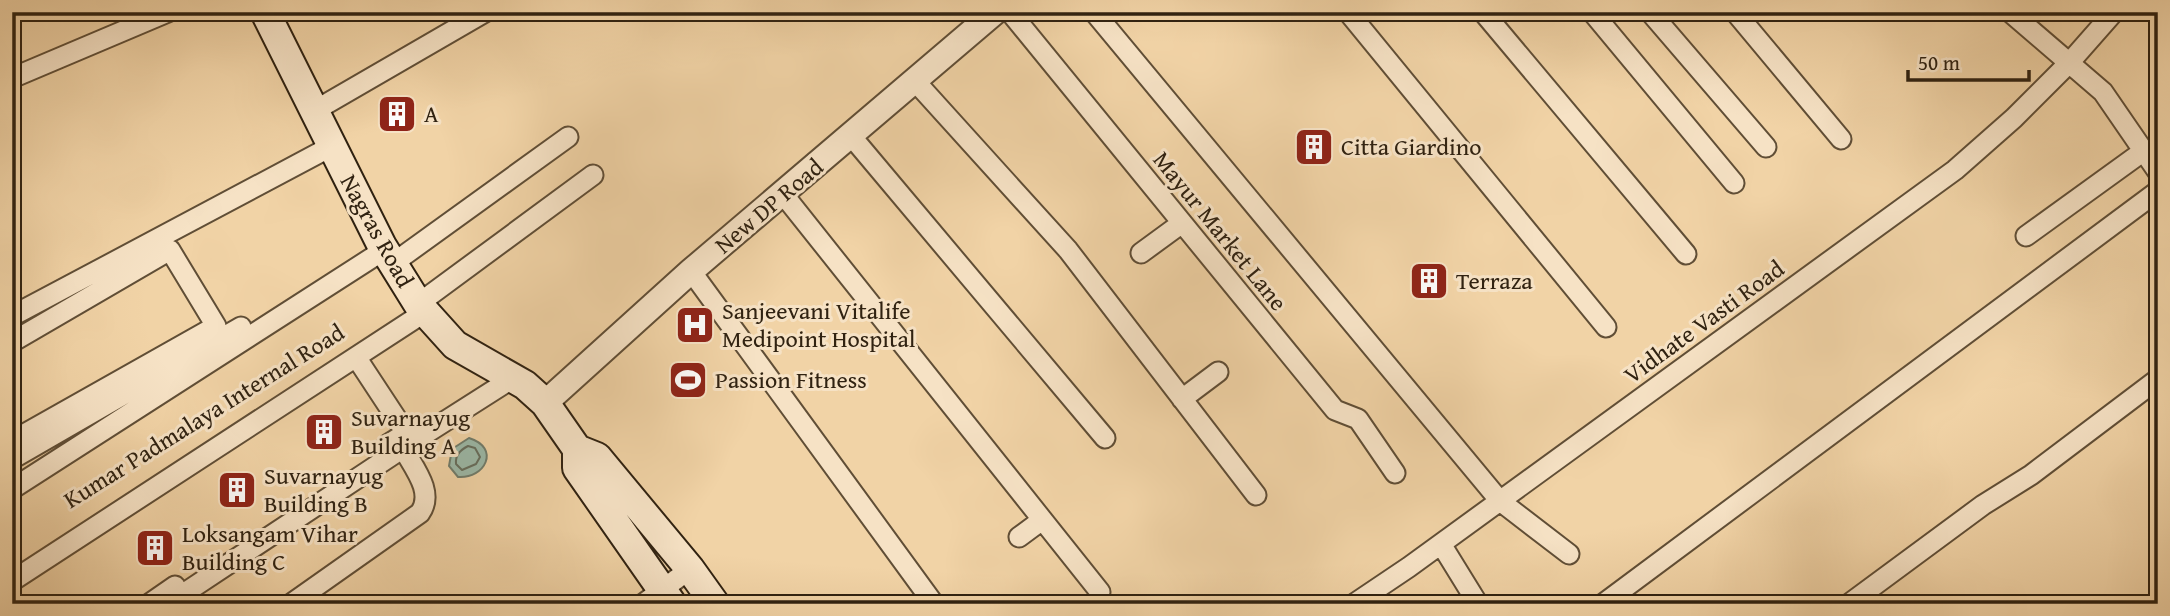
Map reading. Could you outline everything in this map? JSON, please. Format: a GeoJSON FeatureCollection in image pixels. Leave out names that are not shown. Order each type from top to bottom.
{"type":"FeatureCollection","features":[{"type":"Feature","properties":{"kind":"main road","name":"Nagras Road"},"geometry":{"type":"LineString","coordinates":[[265,12],[386,253],[421,308],[455,345],[525,385],[545,403],[577,449]]}},
{"type":"Feature","properties":{"kind":"main road"},"geometry":{"type":"LineString","coordinates":[[660,599],[577,468],[577,449],[597,457],[691,569],[715,604]]}},
{"type":"Feature","properties":{"kind":"street"},"geometry":{"type":"LineString","coordinates":[[12,78],[168,12]]}},
{"type":"Feature","properties":{"kind":"street"},"geometry":{"type":"LineString","coordinates":[[314,111],[485,12]]}},
{"type":"Feature","properties":{"kind":"street","name":"New DP Road"},"geometry":{"type":"LineString","coordinates":[[545,403],[691,271],[852,137],[995,12]]}},
{"type":"Feature","properties":{"kind":"street","name":"Mayur Market Lane"},"geometry":{"type":"LineString","coordinates":[[1010,12],[1335,410],[1358,419],[1395,473]]}},
{"type":"Feature","properties":{"kind":"street"},"geometry":{"type":"LineString","coordinates":[[1094,12],[1500,501],[1569,554]]}},
{"type":"Feature","properties":{"kind":"street"},"geometry":{"type":"LineString","coordinates":[[1348,12],[1606,327]]}},
{"type":"Feature","properties":{"kind":"street"},"geometry":{"type":"LineString","coordinates":[[1483,12],[1686,254]]}},
{"type":"Feature","properties":{"kind":"street"},"geometry":{"type":"LineString","coordinates":[[1592,12],[1734,183]]}},
{"type":"Feature","properties":{"kind":"street"},"geometry":{"type":"LineString","coordinates":[[1650,12],[1766,147]]}},
{"type":"Feature","properties":{"kind":"street"},"geometry":{"type":"LineString","coordinates":[[1735,12],[1842,139]]}},
{"type":"Feature","properties":{"kind":"street"},"geometry":{"type":"LineString","coordinates":[[2010,12],[2103,92],[2158,172]]}},
{"type":"Feature","properties":{"kind":"street","name":"Vidhate Vasti Road"},"geometry":{"type":"LineString","coordinates":[[1354,604],[1441,544],[1955,170],[2014,118],[2070,62],[2107,15]]}},
{"type":"Feature","properties":{"kind":"street"},"geometry":{"type":"LineString","coordinates":[[915,81],[1068,250],[1256,495]]}},
{"type":"Feature","properties":{"kind":"street"},"geometry":{"type":"LineString","coordinates":[[12,459],[386,253],[568,137]]}},
{"type":"Feature","properties":{"kind":"street"},"geometry":{"type":"LineString","coordinates":[[852,137],[1105,438]]}},
{"type":"Feature","properties":{"kind":"street"},"geometry":{"type":"LineString","coordinates":[[12,316],[331,146]]}},
{"type":"Feature","properties":{"kind":"street"},"geometry":{"type":"LineString","coordinates":[[2026,236],[2145,150]]}},
{"type":"Feature","properties":{"kind":"street"},"geometry":{"type":"LineString","coordinates":[[12,581],[356,356],[593,175]]}},
{"type":"Feature","properties":{"kind":"street"},"geometry":{"type":"LineString","coordinates":[[1603,604],[2158,191]]}},
{"type":"Feature","properties":{"kind":"street"},"geometry":{"type":"LineString","coordinates":[[783,194],[1100,592]]}},
{"type":"Feature","properties":{"kind":"street"},"geometry":{"type":"LineString","coordinates":[[1141,253],[1182,223]]}},
{"type":"Feature","properties":{"kind":"street"},"geometry":{"type":"LineString","coordinates":[[12,342],[170,250],[216,326],[12,441]]}},
{"type":"Feature","properties":{"kind":"street","name":"Kumar Padmalaya Internal Road"},"geometry":{"type":"LineString","coordinates":[[12,489],[386,253]]}},
{"type":"Feature","properties":{"kind":"street"},"geometry":{"type":"LineString","coordinates":[[691,271],[934,604]]}},
{"type":"Feature","properties":{"kind":"street","name":"Kumar Padmalaya Internal Road"},"geometry":{"type":"LineString","coordinates":[[12,565],[421,308]]}},
{"type":"Feature","properties":{"kind":"street"},"geometry":{"type":"LineString","coordinates":[[149,604],[406,433],[356,356]]}},
{"type":"Feature","properties":{"kind":"street"},"geometry":{"type":"LineString","coordinates":[[1182,399],[1218,372]]}},
{"type":"Feature","properties":{"kind":"street"},"geometry":{"type":"LineString","coordinates":[[168,604],[402,448],[513,378]]}},
{"type":"Feature","properties":{"kind":"street"},"geometry":{"type":"LineString","coordinates":[[1849,604],[1983,505],[2031,475],[2158,379]]}},
{"type":"Feature","properties":{"kind":"street"},"geometry":{"type":"LineString","coordinates":[[291,604],[420,513],[426,505],[425,490],[402,448]]}},
{"type":"Feature","properties":{"kind":"street"},"geometry":{"type":"LineString","coordinates":[[1018,537],[1042,520]]}},
{"type":"Feature","properties":{"kind":"street"},"geometry":{"type":"LineString","coordinates":[[1441,544],[1478,604]]}},
{"type":"Feature","properties":{"kind":"street"},"geometry":{"type":"LineString","coordinates":[[660,599],[691,569]]}},
{"type":"Feature","properties":{"kind":"water"},"geometry":{"type":"Polygon","coordinates":[[[469,438],[485,449],[486,462],[476,473],[458,477],[449,466],[452,449],[469,438]]]}},
{"type":"Feature","properties":{"kind":"place","name":"A"},"geometry":{"type":"Point","coordinates":[397,114]}},
{"type":"Feature","properties":{"kind":"place","name":"Citta Giardino"},"geometry":{"type":"Point","coordinates":[1314,147]}},
{"type":"Feature","properties":{"kind":"place","name":"Terraza"},"geometry":{"type":"Point","coordinates":[1429,281]}},
{"type":"Feature","properties":{"kind":"place","name":"Sanjeevani Vitalife Medipoint Hospital"},"geometry":{"type":"Point","coordinates":[695,325]}},
{"type":"Feature","properties":{"kind":"place","name":"Passion Fitness"},"geometry":{"type":"Point","coordinates":[688,380]}},
{"type":"Feature","properties":{"kind":"place","name":"Suvarnayug Building A"},"geometry":{"type":"Point","coordinates":[324,432]}},
{"type":"Feature","properties":{"kind":"place","name":"Suvarnayug Building B"},"geometry":{"type":"Point","coordinates":[237,490]}},
{"type":"Feature","properties":{"kind":"place","name":"Loksangam Vihar Building C"},"geometry":{"type":"Point","coordinates":[155,548]}}]}
